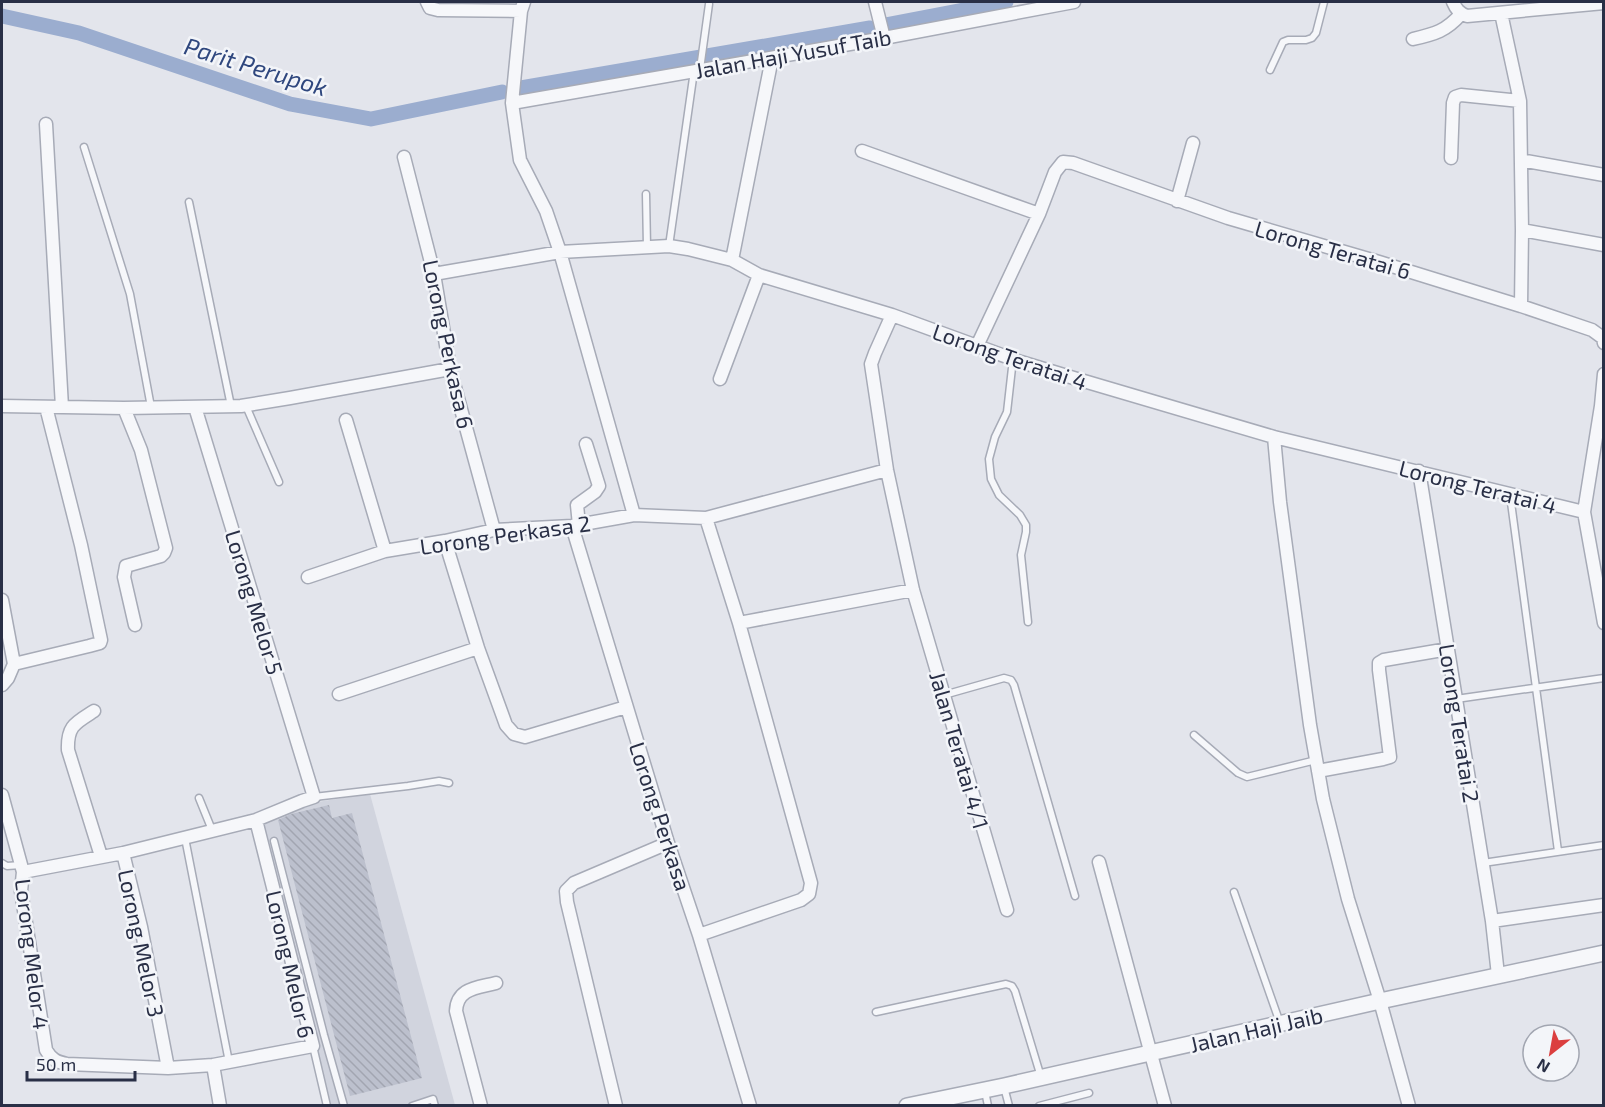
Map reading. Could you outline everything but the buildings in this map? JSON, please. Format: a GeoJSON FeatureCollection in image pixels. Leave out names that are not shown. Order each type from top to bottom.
{"type":"FeatureCollection","features":[{"type":"Feature","properties":{"kind":"street"},"geometry":{"type":"LineString","coordinates":[[427,2],[430,8],[438,10],[523,6],[512,103],[520,160],[546,211],[560,252],[634,515]]}},
{"type":"Feature","properties":{"kind":"street"},"geometry":{"type":"LineString","coordinates":[[875,2],[884,38]]}},
{"type":"Feature","properties":{"kind":"street","name":"Jalan Haji Yusuf Taib"},"geometry":{"type":"LineString","coordinates":[[512,103],[698,68],[772,58],[884,38],[1017,9],[1072,2]]}},
{"type":"Feature","properties":{"kind":"street"},"geometry":{"type":"LineString","coordinates":[[1453,2],[1456,10],[1467,16],[1604,3]]}},
{"type":"Feature","properties":{"kind":"street"},"geometry":{"type":"LineString","coordinates":[[1502,13],[1520,101],[1521,306]]}},
{"type":"Feature","properties":{"kind":"street"},"geometry":{"type":"LineString","coordinates":[[1413,39],[1436,34],[1451,25],[1461,14]]}},
{"type":"Feature","properties":{"kind":"street"},"geometry":{"type":"LineString","coordinates":[[732,260],[772,58]]}},
{"type":"Feature","properties":{"kind":"street"},"geometry":{"type":"LineString","coordinates":[[1451,158],[1455,97],[1461,95],[1520,101]]}},
{"type":"Feature","properties":{"kind":"street"},"geometry":{"type":"LineString","coordinates":[[46,124],[62,407]]}},
{"type":"Feature","properties":{"kind":"street"},"geometry":{"type":"LineString","coordinates":[[1177,201],[1193,143]]}},
{"type":"Feature","properties":{"kind":"street"},"geometry":{"type":"LineString","coordinates":[[862,151],[1039,214],[977,346]]}},
{"type":"Feature","properties":{"kind":"street","name":"Lorong Perkasa 6"},"geometry":{"type":"LineString","coordinates":[[404,158],[434,274],[450,369],[494,530]]}},
{"type":"Feature","properties":{"kind":"street"},"geometry":{"type":"LineString","coordinates":[[1521,160],[1604,175]]}},
{"type":"Feature","properties":{"kind":"street","name":"Lorong Teratai 6"},"geometry":{"type":"LineString","coordinates":[[1039,214],[1055,172],[1063,162],[1073,163],[1228,219],[1521,306],[1592,330],[1603,338]]}},
{"type":"Feature","properties":{"kind":"street"},"geometry":{"type":"LineString","coordinates":[[1522,230],[1604,245]]}},
{"type":"Feature","properties":{"kind":"street","name":"Lorong Teratai 4"},"geometry":{"type":"LineString","coordinates":[[434,274],[560,252],[669,246],[732,260],[759,275],[892,315],[1013,359],[1274,437],[1584,512]]}},
{"type":"Feature","properties":{"kind":"street"},"geometry":{"type":"LineString","coordinates":[[720,379],[759,275]]}},
{"type":"Feature","properties":{"kind":"street","name":"Jalan Teratai 4/1"},"geometry":{"type":"LineString","coordinates":[[892,315],[871,364],[887,470],[914,590],[1007,910]]}},
{"type":"Feature","properties":{"kind":"street"},"geometry":{"type":"LineString","coordinates":[[1603,338],[1604,343]]}},
{"type":"Feature","properties":{"kind":"street"},"geometry":{"type":"LineString","coordinates":[[2,406],[124,408],[246,405],[450,369]]}},
{"type":"Feature","properties":{"kind":"street"},"geometry":{"type":"LineString","coordinates":[[1604,374],[1602,407],[1584,512],[1604,623]]}},
{"type":"Feature","properties":{"kind":"street"},"geometry":{"type":"LineString","coordinates":[[14,664],[100,643],[101,640],[81,545],[46,407]]}},
{"type":"Feature","properties":{"kind":"street","name":"Lorong Melor 5"},"geometry":{"type":"LineString","coordinates":[[195,407],[314,797]]}},
{"type":"Feature","properties":{"kind":"street"},"geometry":{"type":"LineString","coordinates":[[124,408],[141,450],[166,548],[165,553],[161,556],[126,566],[124,570],[123,577],[135,625]]}},
{"type":"Feature","properties":{"kind":"street"},"geometry":{"type":"LineString","coordinates":[[346,420],[385,550]]}},
{"type":"Feature","properties":{"kind":"street"},"geometry":{"type":"LineString","coordinates":[[1274,437],[1280,502],[1323,799],[1348,899],[1380,1001],[1409,1106]]}},
{"type":"Feature","properties":{"kind":"street"},"geometry":{"type":"LineString","coordinates":[[576,525],[577,505],[595,492],[598,486],[586,444]]}},
{"type":"Feature","properties":{"kind":"street","name":"Lorong Perkasa 2"},"geometry":{"type":"LineString","coordinates":[[308,577],[385,550],[445,541],[494,530],[576,525],[634,515],[706,518],[887,470]]}},
{"type":"Feature","properties":{"kind":"street","name":"Lorong Teratai 2"},"geometry":{"type":"LineString","coordinates":[[1419,471],[1483,863],[1498,975]]}},
{"type":"Feature","properties":{"kind":"street"},"geometry":{"type":"LineString","coordinates":[[699,935],[801,900],[809,894],[811,883],[739,623],[706,518]]}},
{"type":"Feature","properties":{"kind":"street","name":"Lorong Perkasa"},"geometry":{"type":"LineString","coordinates":[[576,525],[626,707],[699,935],[750,1106]]}},
{"type":"Feature","properties":{"kind":"street"},"geometry":{"type":"LineString","coordinates":[[445,541],[478,648],[506,725],[514,734],[525,737],[626,707]]}},
{"type":"Feature","properties":{"kind":"street"},"geometry":{"type":"LineString","coordinates":[[739,623],[914,590]]}},
{"type":"Feature","properties":{"kind":"street"},"geometry":{"type":"LineString","coordinates":[[2,600],[14,664],[2,685]]}},
{"type":"Feature","properties":{"kind":"street"},"geometry":{"type":"LineString","coordinates":[[339,694],[478,648]]}},
{"type":"Feature","properties":{"kind":"street"},"geometry":{"type":"LineString","coordinates":[[1317,766],[1383,759],[1390,756],[1379,663],[1384,660],[1448,649]]}},
{"type":"Feature","properties":{"kind":"street"},"geometry":{"type":"LineString","coordinates":[[94,711],[70,729],[67,738],[68,750],[101,856]]}},
{"type":"Feature","properties":{"kind":"street","name":"Lorong Melor 4"},"geometry":{"type":"LineString","coordinates":[[2,795],[5,825],[22,869],[21,891],[40,1020],[46,1050],[50,1057],[68,1064],[168,1068],[213,1065]]}},
{"type":"Feature","properties":{"kind":"street"},"geometry":{"type":"LineString","coordinates":[[22,869],[123,853],[185,838],[256,820],[314,797]]}},
{"type":"Feature","properties":{"kind":"street","name":"Lorong Melor 6"},"geometry":{"type":"LineString","coordinates":[[213,1065],[316,1040],[256,820]]}},
{"type":"Feature","properties":{"kind":"street"},"geometry":{"type":"LineString","coordinates":[[616,1106],[566,891],[574,883],[668,843]]}},
{"type":"Feature","properties":{"kind":"street","name":"Lorong Melor 3"},"geometry":{"type":"LineString","coordinates":[[123,853],[141,927],[168,1068]]}},
{"type":"Feature","properties":{"kind":"street"},"geometry":{"type":"LineString","coordinates":[[1099,862],[1165,1106]]}},
{"type":"Feature","properties":{"kind":"street"},"geometry":{"type":"LineString","coordinates":[[1492,921],[1604,905]]}},
{"type":"Feature","properties":{"kind":"street","name":"Jalan Haji Jaib"},"geometry":{"type":"LineString","coordinates":[[907,1106],[986,1098],[1004,1086],[1604,952]]}},
{"type":"Feature","properties":{"kind":"street"},"geometry":{"type":"LineString","coordinates":[[481,1106],[456,1011],[456,1002],[463,993],[496,983]]}},
{"type":"Feature","properties":{"kind":"street"},"geometry":{"type":"LineString","coordinates":[[213,1065],[220,1106]]}},
{"type":"Feature","properties":{"kind":"lane"},"geometry":{"type":"LineString","coordinates":[[1270,70],[1283,42],[1306,40],[1312,38],[1316,33],[1324,2]]}},
{"type":"Feature","properties":{"kind":"lane"},"geometry":{"type":"LineString","coordinates":[[669,246],[709,4]]}},
{"type":"Feature","properties":{"kind":"lane"},"geometry":{"type":"LineString","coordinates":[[84,147],[130,294],[151,407]]}},
{"type":"Feature","properties":{"kind":"lane"},"geometry":{"type":"LineString","coordinates":[[646,194],[647,247]]}},
{"type":"Feature","properties":{"kind":"lane"},"geometry":{"type":"LineString","coordinates":[[189,202],[231,406]]}},
{"type":"Feature","properties":{"kind":"lane"},"geometry":{"type":"LineString","coordinates":[[1013,359],[1007,412],[995,437],[989,459],[991,479],[999,495],[1020,515],[1026,525],[1021,555],[1028,622]]}},
{"type":"Feature","properties":{"kind":"lane"},"geometry":{"type":"LineString","coordinates":[[246,405],[279,482]]}},
{"type":"Feature","properties":{"kind":"lane"},"geometry":{"type":"LineString","coordinates":[[1510,494],[1558,851]]}},
{"type":"Feature","properties":{"kind":"lane"},"geometry":{"type":"LineString","coordinates":[[944,695],[1004,678],[1011,680],[1075,896]]}},
{"type":"Feature","properties":{"kind":"lane"},"geometry":{"type":"LineString","coordinates":[[1456,699],[1604,678]]}},
{"type":"Feature","properties":{"kind":"lane"},"geometry":{"type":"LineString","coordinates":[[1194,735],[1238,773],[1247,777],[1317,766]]}},
{"type":"Feature","properties":{"kind":"lane"},"geometry":{"type":"LineString","coordinates":[[314,797],[439,781],[449,783]]}},
{"type":"Feature","properties":{"kind":"lane"},"geometry":{"type":"LineString","coordinates":[[199,798],[212,831]]}},
{"type":"Feature","properties":{"kind":"lane"},"geometry":{"type":"LineString","coordinates":[[185,838],[229,1062]]}},
{"type":"Feature","properties":{"kind":"lane"},"geometry":{"type":"LineString","coordinates":[[274,841],[316,1040],[327,1106]]}},
{"type":"Feature","properties":{"kind":"lane"},"geometry":{"type":"LineString","coordinates":[[1483,863],[1604,844]]}},
{"type":"Feature","properties":{"kind":"lane"},"geometry":{"type":"LineString","coordinates":[[2,863],[22,869]]}},
{"type":"Feature","properties":{"kind":"lane"},"geometry":{"type":"LineString","coordinates":[[1234,892],[1280,1024]]}},
{"type":"Feature","properties":{"kind":"lane"},"geometry":{"type":"LineString","coordinates":[[876,1012],[1006,984],[1012,986],[1042,1078]]}},
{"type":"Feature","properties":{"kind":"lane"},"geometry":{"type":"LineString","coordinates":[[316,1040],[344,1106]]}},
{"type":"Feature","properties":{"kind":"lane"},"geometry":{"type":"LineString","coordinates":[[1004,1086],[1009,1106]]}},
{"type":"Feature","properties":{"kind":"lane"},"geometry":{"type":"LineString","coordinates":[[1039,1106],[1089,1093]]}},
{"type":"Feature","properties":{"kind":"lane"},"geometry":{"type":"LineString","coordinates":[[412,1106],[433,1098],[435,1106]]}},
{"type":"Feature","properties":{"kind":"shaded area"},"geometry":{"type":"Polygon","coordinates":[[[370,794],[455,1105],[331,1105],[263,823],[317,802],[370,794]]]}},
{"type":"Feature","properties":{"kind":"waterway","name":"Parit Perupok"},"geometry":{"type":"LineString","coordinates":[[885,25],[1006,2]]}},
{"type":"Feature","properties":{"kind":"waterway","name":"Parit Perupok"},"geometry":{"type":"LineString","coordinates":[[2,16],[79,33],[290,104],[371,119],[502,92]]}},
{"type":"Feature","properties":{"kind":"waterway","name":"Parit Perupok"},"geometry":{"type":"LineString","coordinates":[[515,89],[870,28]]}}]}
